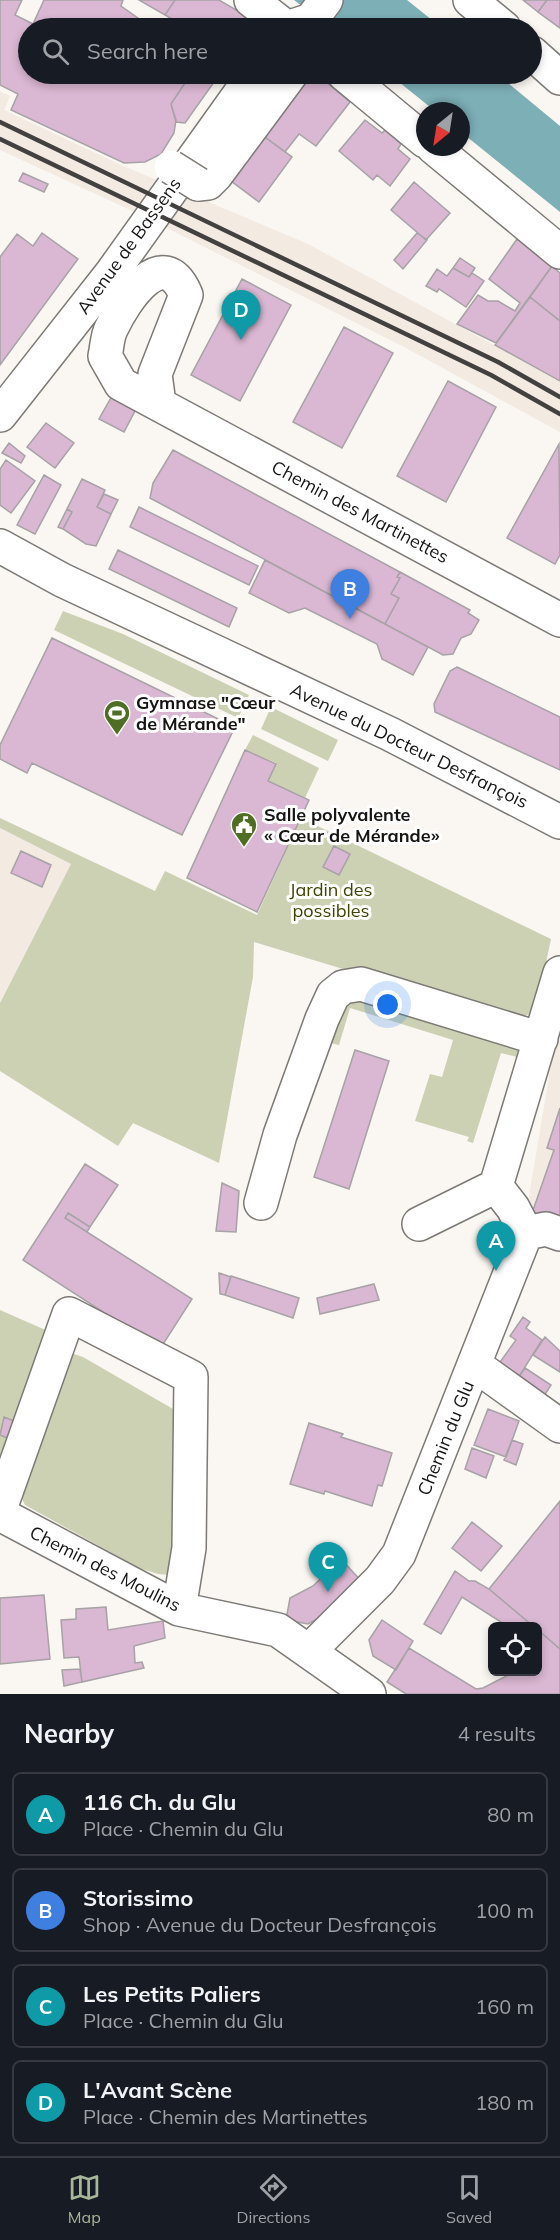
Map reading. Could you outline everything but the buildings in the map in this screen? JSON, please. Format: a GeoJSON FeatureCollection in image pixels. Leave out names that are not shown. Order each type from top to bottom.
{"type":"FeatureCollection","features":[{"type":"Feature","properties":{"kind":"street"},"geometry":{"type":"LineString","coordinates":[[470,0],[492,18]]}},
{"type":"Feature","properties":{"kind":"street"},"geometry":{"type":"LineString","coordinates":[[542,62],[560,78]]}},
{"type":"Feature","properties":{"kind":"street"},"geometry":{"type":"LineString","coordinates":[[221,84],[165,162],[198,184],[208,183],[216,175],[284,84]]}},
{"type":"Feature","properties":{"kind":"street","name":"Avenue de Bassens"},"geometry":{"type":"LineString","coordinates":[[0,415],[111,274],[247,84]]}},
{"type":"Feature","properties":{"kind":"street"},"geometry":{"type":"LineString","coordinates":[[356,84],[416,134]]}},
{"type":"Feature","properties":{"kind":"street"},"geometry":{"type":"LineString","coordinates":[[444,156],[560,252]]}},
{"type":"Feature","properties":{"kind":"street","name":"Chemin des Martinettes"},"geometry":{"type":"LineString","coordinates":[[159,404],[560,620]]}},
{"type":"Feature","properties":{"kind":"street"},"geometry":{"type":"LineString","coordinates":[[0,546],[62,580]]}},
{"type":"Feature","properties":{"kind":"street"},"geometry":{"type":"LineString","coordinates":[[0,561],[62,580]]}},
{"type":"Feature","properties":{"kind":"street","name":"Avenue du Docteur Desfrançois"},"geometry":{"type":"LineString","coordinates":[[62,580],[390,734],[560,822]]}},
{"type":"Feature","properties":{"kind":"street"},"geometry":{"type":"LineString","coordinates":[[419,1224],[496,1186],[560,974]]}},
{"type":"Feature","properties":{"kind":"street"},"geometry":{"type":"LineString","coordinates":[[261,1203],[280,1135],[309,1052],[333,995],[343,987],[361,984],[541,1039]]}},
{"type":"Feature","properties":{"kind":"street"},"geometry":{"type":"LineString","coordinates":[[496,1186],[513,1208],[526,1233],[546,1228],[560,1234]]}},
{"type":"Feature","properties":{"kind":"street","name":"Chemin du Glu"},"geometry":{"type":"LineString","coordinates":[[310,1650],[381,1580],[399,1554],[526,1233]]}},
{"type":"Feature","properties":{"kind":"street"},"geometry":{"type":"LineString","coordinates":[[0,1509],[69,1314],[191,1377],[189,1548],[179,1609]]}},
{"type":"Feature","properties":{"kind":"street"},"geometry":{"type":"LineString","coordinates":[[475,1365],[560,1426]]}},
{"type":"Feature","properties":{"kind":"street","name":"Chemin des Moulins"},"geometry":{"type":"LineString","coordinates":[[0,1514],[179,1609],[266,1625],[278,1630],[310,1650],[346,1684],[369,1694]]}},
{"type":"Feature","properties":{"kind":"shaded area"},"geometry":{"type":"Polygon","coordinates":[[[0,91],[10,96],[4,110],[119,164],[308,244],[560,381],[560,432],[406,348],[137,213],[0,150],[0,91]]]}},
{"type":"Feature","properties":{"kind":"shaded area"},"geometry":{"type":"Polygon","coordinates":[[[0,828],[71,864],[0,1003],[0,828]]]}},
{"type":"Feature","properties":{"kind":"shaded area"},"geometry":{"type":"Polygon","coordinates":[[[560,1025],[560,1227],[527,1208],[554,1047],[560,1025]]]}},
{"type":"Feature","properties":{"kind":"green space"},"geometry":{"type":"Polygon","coordinates":[[[63,611],[123,634],[249,695],[238,718],[54,630],[63,611]]]}},
{"type":"Feature","properties":{"kind":"green space"},"geometry":{"type":"Polygon","coordinates":[[[271,707],[338,740],[328,761],[261,729],[271,707]]]}},
{"type":"Feature","properties":{"kind":"green space"},"geometry":{"type":"Polygon","coordinates":[[[253,735],[319,768],[305,798],[268,781],[276,763],[245,750],[253,735]]]}},
{"type":"Feature","properties":{"kind":"green space","name":"Jardin des possibles"},"geometry":{"type":"Polygon","coordinates":[[[0,818],[155,891],[165,871],[257,915],[301,818],[551,939],[537,1006],[530,1014],[511,1020],[254,942],[253,977],[219,1163],[133,1123],[118,1146],[0,1071],[0,1003],[71,864],[0,828],[0,818]]]}},
{"type":"Feature","properties":{"kind":"green space"},"geometry":{"type":"Polygon","coordinates":[[[345,994],[522,1042],[525,1059],[501,1053],[473,1143],[467,1141],[469,1137],[415,1121],[430,1074],[442,1077],[453,1040],[350,1008],[339,1045],[326,1042],[345,994]]]}},
{"type":"Feature","properties":{"kind":"green space"},"geometry":{"type":"Polygon","coordinates":[[[0,1310],[50,1332],[0,1472],[0,1310]]]}},
{"type":"Feature","properties":{"kind":"green space"},"geometry":{"type":"Polygon","coordinates":[[[71,1353],[83,1357],[180,1413],[184,1561],[170,1575],[139,1568],[25,1505],[20,1495],[71,1353]]]}},
{"type":"Feature","properties":{"kind":"water"},"geometry":{"type":"Polygon","coordinates":[[[294,0],[407,0],[430,18],[318,18],[294,0]]]}},
{"type":"Feature","properties":{"kind":"water"},"geometry":{"type":"Polygon","coordinates":[[[401,84],[509,84],[560,126],[560,212],[470,139],[470,102],[424,102],[401,84]]]}},
{"type":"Feature","properties":{"kind":"railway"},"geometry":{"type":"LineString","coordinates":[[0,122],[498,362],[560,397]]}},
{"type":"Feature","properties":{"kind":"railway"},"geometry":{"type":"LineString","coordinates":[[0,139],[491,375],[560,414]]}},
{"type":"Feature","properties":{"kind":"place","name":"L'Avant Scène"},"geometry":{"type":"Point","coordinates":[241,340]}},
{"type":"Feature","properties":{"kind":"place","name":"Storissimo"},"geometry":{"type":"Point","coordinates":[350,619]}},
{"type":"Feature","properties":{"kind":"place","name":"Gymnase \"Cœur de Mérande\""},"geometry":{"type":"Point","coordinates":[117,736]}},
{"type":"Feature","properties":{"kind":"place","name":"Salle polyvalente « Cœur de Mérande»"},"geometry":{"type":"Point","coordinates":[244,848]}},
{"type":"Feature","properties":{"kind":"place","name":"116 Ch. du Glu"},"geometry":{"type":"Point","coordinates":[496,1271]}},
{"type":"Feature","properties":{"kind":"place","name":"Les Petits Paliers"},"geometry":{"type":"Point","coordinates":[328,1592]}}]}
